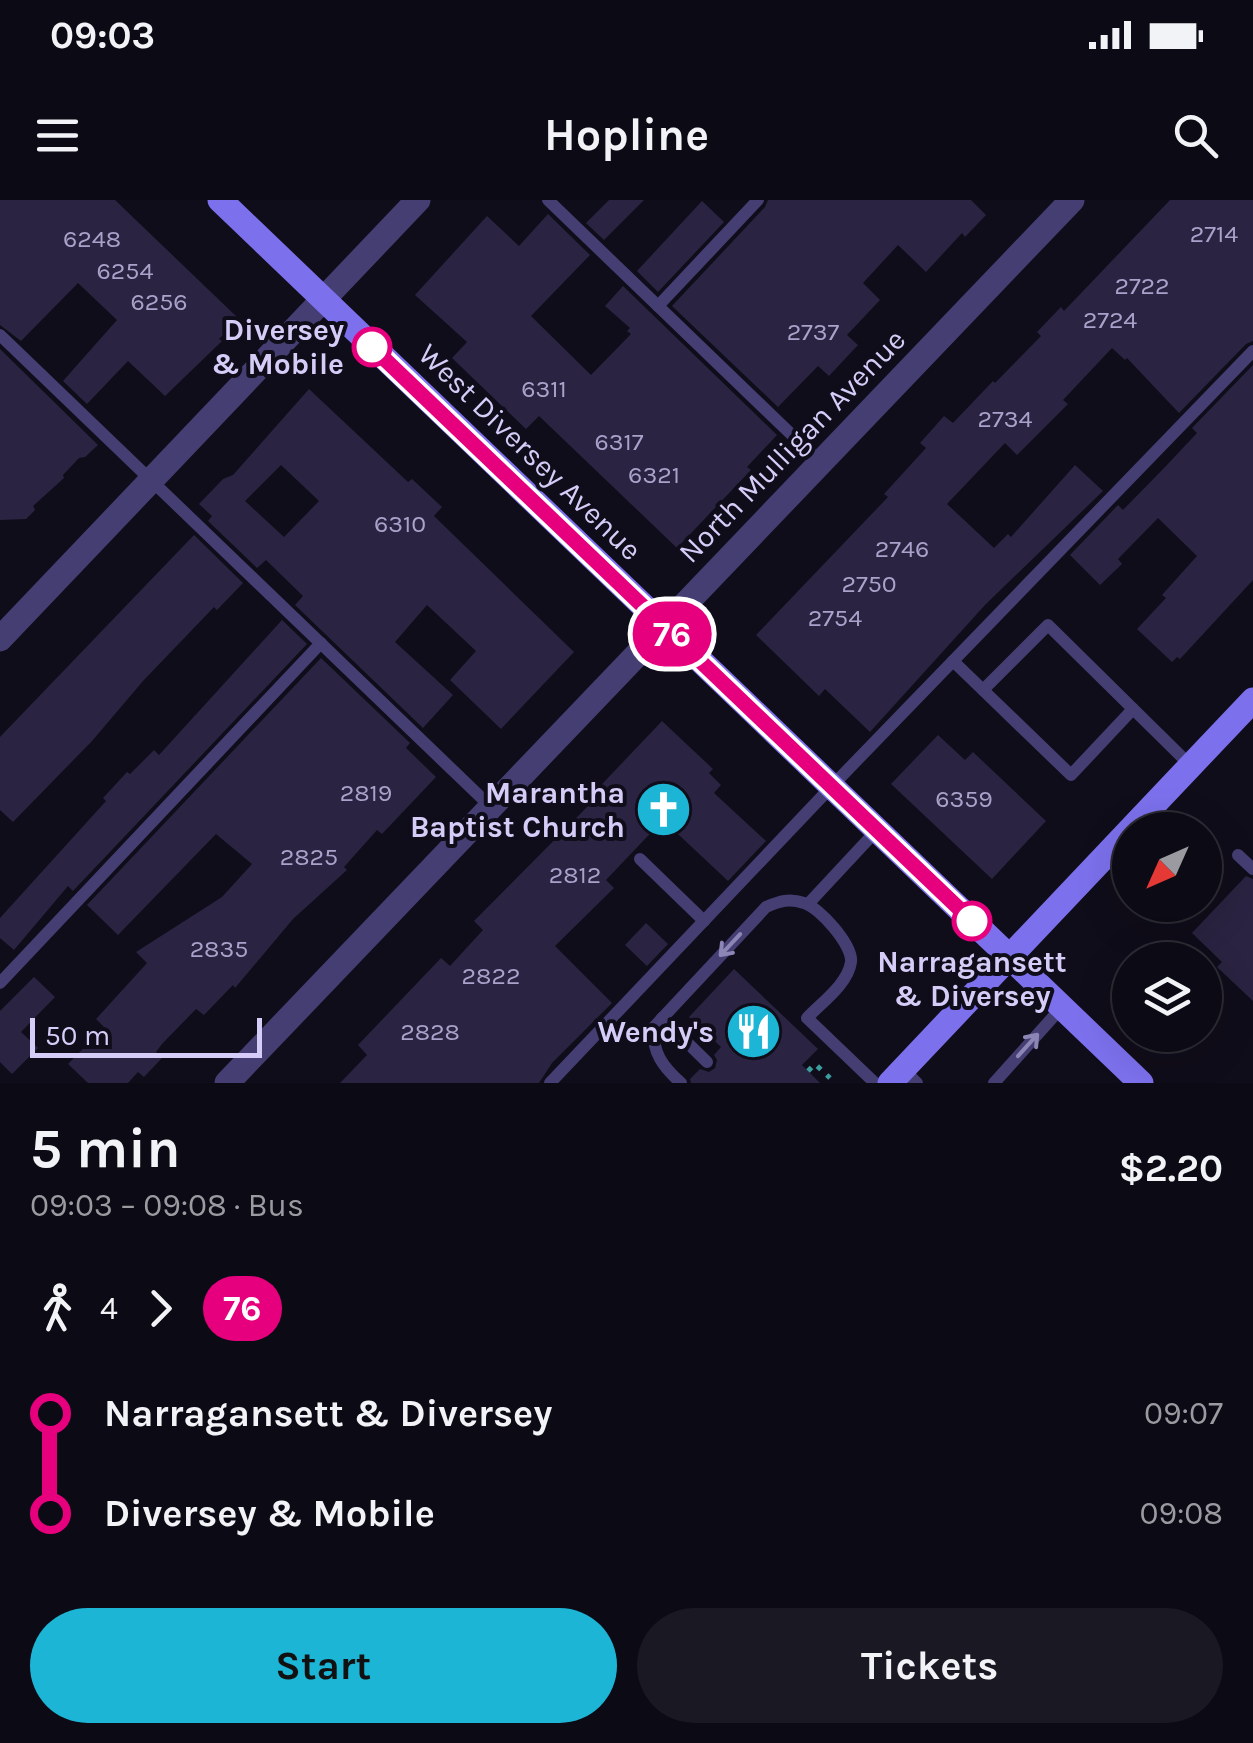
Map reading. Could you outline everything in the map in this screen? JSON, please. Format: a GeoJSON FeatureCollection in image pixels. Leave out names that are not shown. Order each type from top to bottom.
{"type":"FeatureCollection","features":[{"type":"Feature","properties":{"kind":"main road","name":"West Diversey Avenue"},"geometry":{"type":"LineString","coordinates":[[220,200],[1141,1083]]}},
{"type":"Feature","properties":{"kind":"main road"},"geometry":{"type":"LineString","coordinates":[[903,1078],[1010,957],[1253,700]]}},
{"type":"Feature","properties":{"kind":"street"},"geometry":{"type":"LineString","coordinates":[[0,639],[418,200]]}},
{"type":"Feature","properties":{"kind":"street","name":"North Mulligan Avenue"},"geometry":{"type":"LineString","coordinates":[[226,1083],[1072,200]]}},
{"type":"Feature","properties":{"kind":"lane"},"geometry":{"type":"LineString","coordinates":[[548,200],[821,463]]}},
{"type":"Feature","properties":{"kind":"lane"},"geometry":{"type":"LineString","coordinates":[[658,306],[758,200]]}},
{"type":"Feature","properties":{"kind":"lane"},"geometry":{"type":"LineString","coordinates":[[0,334],[491,807]]}},
{"type":"Feature","properties":{"kind":"lane"},"geometry":{"type":"LineString","coordinates":[[550,1083],[1253,351]]}},
{"type":"Feature","properties":{"kind":"lane"},"geometry":{"type":"LineString","coordinates":[[983,690],[1048,625],[1191,766]]}},
{"type":"Feature","properties":{"kind":"lane"},"geometry":{"type":"LineString","coordinates":[[0,983],[321,643]]}},
{"type":"Feature","properties":{"kind":"lane"},"geometry":{"type":"LineString","coordinates":[[953,661],[1071,774],[1133,709]]}},
{"type":"Feature","properties":{"kind":"lane"},"geometry":{"type":"LineString","coordinates":[[808,904],[877,830]]}},
{"type":"Feature","properties":{"kind":"lane"},"geometry":{"type":"LineString","coordinates":[[1238,855],[1253,870]]}},
{"type":"Feature","properties":{"kind":"lane"},"geometry":{"type":"LineString","coordinates":[[640,859],[704,921]]}},
{"type":"Feature","properties":{"kind":"lane"},"geometry":{"type":"LineString","coordinates":[[681,1083],[664,1067],[653,1048],[653,1028],[766,907],[785,899],[808,904],[846,941],[851,961],[843,980],[807,1018],[875,1083]]}},
{"type":"Feature","properties":{"kind":"lane"},"geometry":{"type":"LineString","coordinates":[[994,1083],[1062,1007]]}},
{"type":"Feature","properties":{"kind":"lane"},"geometry":{"type":"LineString","coordinates":[[662,1018],[706,1062]]}},
{"type":"Feature","properties":{"kind":"path"},"geometry":{"type":"LineString","coordinates":[[808,1071],[815,1064],[830,1078]]}},
{"type":"Feature","properties":{"kind":"building"},"geometry":{"type":"Polygon","coordinates":[[[0,200],[115,200],[239,319],[165,396],[128,361],[87,404],[63,381],[117,320],[78,283],[21,341],[0,325],[0,200]]]}},
{"type":"Feature","properties":{"kind":"building"},"geometry":{"type":"Polygon","coordinates":[[[609,200],[644,200],[604,240],[586,223],[609,200]]]}},
{"type":"Feature","properties":{"kind":"building"},"geometry":{"type":"Polygon","coordinates":[[[768,200],[971,200],[986,215],[965,237],[962,233],[926,272],[898,245],[863,283],[880,300],[847,335],[858,345],[829,376],[818,366],[778,407],[672,306],[768,200]]]}},
{"type":"Feature","properties":{"kind":"building"},"geometry":{"type":"Polygon","coordinates":[[[1170,200],[1253,200],[1253,341],[1179,413],[1127,358],[1112,348],[1063,400],[1068,404],[1017,455],[1005,443],[947,504],[994,548],[1008,534],[1011,537],[1075,465],[1103,491],[985,605],[870,732],[825,689],[819,696],[756,635],[888,497],[884,494],[926,448],[920,443],[944,416],[953,423],[995,383],[1041,336],[1037,332],[1061,307],[1064,311],[1170,200]]]}},
{"type":"Feature","properties":{"kind":"building"},"geometry":{"type":"Polygon","coordinates":[[[702,201],[724,222],[658,292],[637,271],[702,201]]]}},
{"type":"Feature","properties":{"kind":"building"},"geometry":{"type":"Polygon","coordinates":[[[548,214],[590,255],[531,316],[591,375],[631,334],[627,331],[630,328],[605,306],[623,286],[777,435],[747,467],[751,470],[677,548],[539,416],[526,429],[452,358],[467,342],[415,295],[487,216],[519,246],[548,214]]]}},
{"type":"Feature","properties":{"kind":"building"},"geometry":{"type":"Polygon","coordinates":[[[0,349],[98,445],[79,458],[64,478],[33,506],[35,510],[26,519],[0,520],[0,349]]]}},
{"type":"Feature","properties":{"kind":"building"},"geometry":{"type":"Polygon","coordinates":[[[1253,365],[1253,580],[1180,659],[1172,662],[1137,629],[1197,556],[1158,518],[1118,559],[1122,564],[1100,585],[1070,555],[1118,505],[1123,510],[1166,466],[1197,433],[1192,428],[1253,365]]]}},
{"type":"Feature","properties":{"kind":"building"},"geometry":{"type":"Polygon","coordinates":[[[309,389],[408,482],[412,479],[442,507],[434,516],[574,652],[501,729],[450,680],[476,651],[427,605],[395,642],[453,695],[423,728],[295,605],[303,596],[266,560],[257,568],[208,521],[212,516],[199,504],[223,479],[233,475],[309,389]],[[281,465],[245,501],[284,537],[319,501],[281,465]]]}},
{"type":"Feature","properties":{"kind":"building"},"geometry":{"type":"Polygon","coordinates":[[[194,535],[243,583],[217,610],[214,607],[13,822],[0,810],[0,737],[194,535]]]}},
{"type":"Feature","properties":{"kind":"building"},"geometry":{"type":"Polygon","coordinates":[[[282,620],[307,644],[73,891],[68,886],[14,950],[0,938],[0,918],[106,801],[103,798],[127,772],[130,774],[154,750],[159,755],[282,620]]]}},
{"type":"Feature","properties":{"kind":"building"},"geometry":{"type":"Polygon","coordinates":[[[321,658],[410,743],[406,748],[436,777],[382,834],[377,830],[344,867],[347,870],[293,919],[235,988],[233,985],[204,1015],[196,1009],[162,1044],[156,1052],[162,1058],[144,1077],[138,1072],[128,1083],[88,1083],[68,1064],[104,1027],[96,1019],[147,963],[136,952],[222,897],[252,864],[216,834],[118,935],[87,905],[321,658]]]}},
{"type":"Feature","properties":{"kind":"building"},"geometry":{"type":"Polygon","coordinates":[[[662,721],[713,769],[709,773],[721,785],[714,793],[766,841],[728,881],[663,820],[606,880],[614,888],[555,946],[612,1003],[552,1063],[539,1083],[340,1083],[367,1055],[358,1045],[441,958],[450,966],[483,930],[474,921],[590,804],[586,801],[662,721]]]}},
{"type":"Feature","properties":{"kind":"building"},"geometry":{"type":"Polygon","coordinates":[[[938,735],[965,760],[973,752],[1046,821],[992,879],[891,784],[938,735]]]}},
{"type":"Feature","properties":{"kind":"building"},"geometry":{"type":"Polygon","coordinates":[[[1246,876],[1253,879],[1253,1001],[1222,972],[1222,942],[1201,942],[1192,933],[1202,922],[1222,922],[1222,901],[1246,876]]]}},
{"type":"Feature","properties":{"kind":"building"},"geometry":{"type":"Polygon","coordinates":[[[646,923],[668,944],[647,966],[625,945],[646,923]]]}},
{"type":"Feature","properties":{"kind":"building","name":"Wendy's"},"geometry":{"type":"Polygon","coordinates":[[[734,969],[818,1049],[802,1065],[820,1083],[691,1083],[690,1079],[700,1069],[709,1072],[715,1068],[714,1055],[721,1047],[689,1017],[734,969]]]}},
{"type":"Feature","properties":{"kind":"building"},"geometry":{"type":"Polygon","coordinates":[[[34,977],[55,997],[21,1032],[38,1048],[12,1074],[0,1062],[0,1011],[34,977]]]}},
{"type":"Feature","properties":{"kind":"bus line","name":"76"},"geometry":{"type":"LineString","coordinates":[[372,347],[972,921]]}},
{"type":"Feature","properties":{"kind":"place","name":"Diversey & Mobile"},"geometry":{"type":"Point","coordinates":[372,347]}},
{"type":"Feature","properties":{"kind":"place","name":"Marantha Baptist Church"},"geometry":{"type":"Point","coordinates":[664,810]}},
{"type":"Feature","properties":{"kind":"place","name":"Narragansett & Diversey"},"geometry":{"type":"Point","coordinates":[972,921]}},
{"type":"Feature","properties":{"kind":"place","name":"Wendy's"},"geometry":{"type":"Point","coordinates":[753,1032]}}]}
